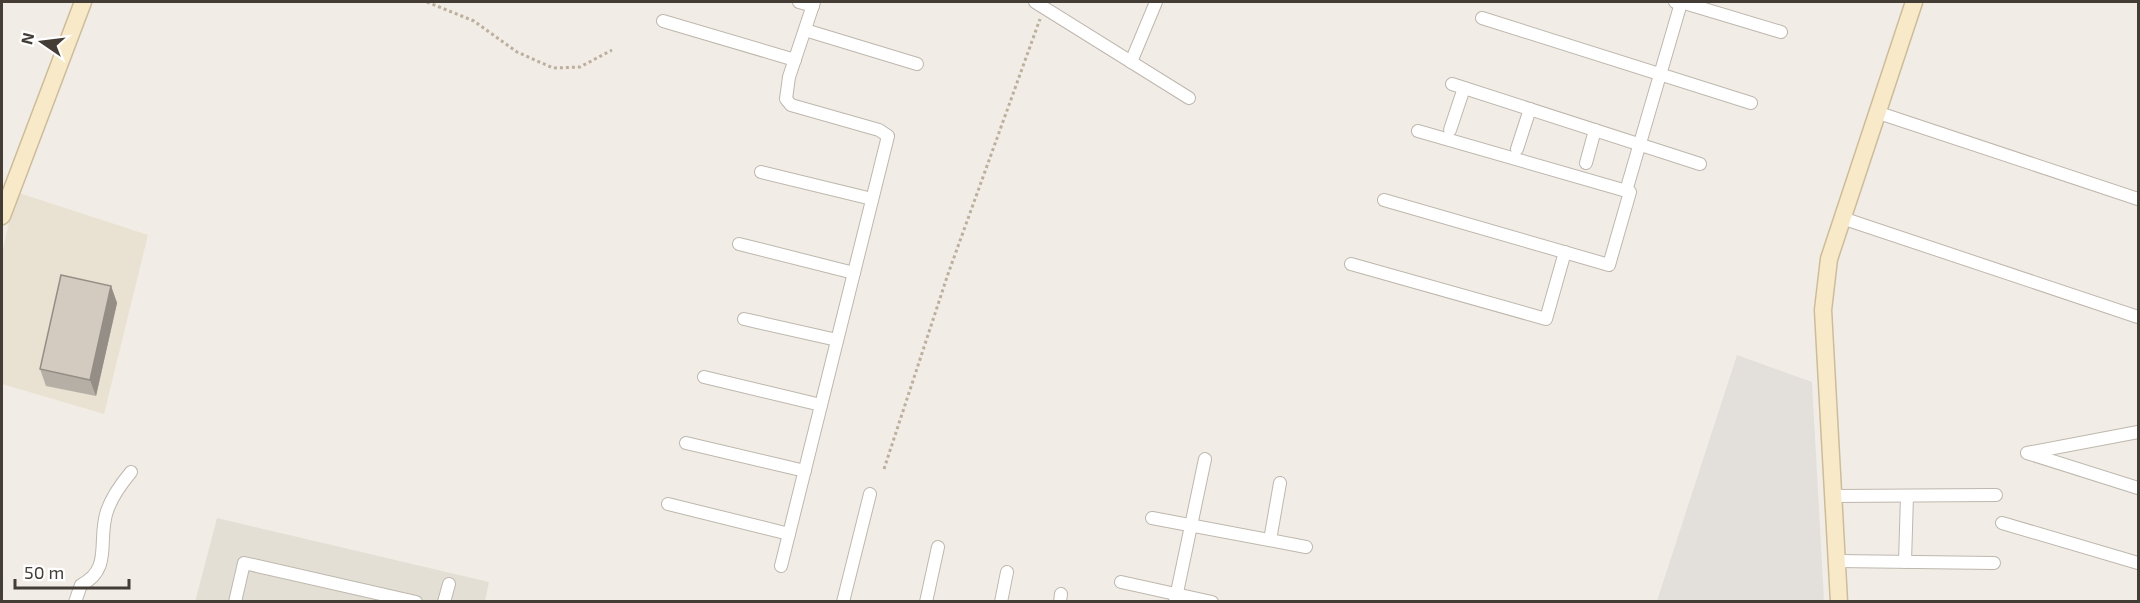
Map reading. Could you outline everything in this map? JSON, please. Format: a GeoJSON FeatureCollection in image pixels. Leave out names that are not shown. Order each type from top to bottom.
{"type":"FeatureCollection","features":[{"type":"Feature","properties":{"kind":"street"},"geometry":{"type":"LineString","coordinates":[[2,216],[83,2]]}},
{"type":"Feature","properties":{"kind":"street"},"geometry":{"type":"LineString","coordinates":[[781,566],[888,136],[879,130],[791,105],[786,99],[786,89],[814,4],[799,2]]}},
{"type":"Feature","properties":{"kind":"street"},"geometry":{"type":"LineString","coordinates":[[1131,62],[1156,2]]}},
{"type":"Feature","properties":{"kind":"street"},"geometry":{"type":"LineString","coordinates":[[1626,191],[1679,2],[1781,32]]}},
{"type":"Feature","properties":{"kind":"street"},"geometry":{"type":"LineString","coordinates":[[1839,602],[1823,310],[1829,259],[1914,2]]}},
{"type":"Feature","properties":{"kind":"street"},"geometry":{"type":"LineString","coordinates":[[1039,5],[1189,98]]}},
{"type":"Feature","properties":{"kind":"street"},"geometry":{"type":"LineString","coordinates":[[1482,18],[1751,103]]}},
{"type":"Feature","properties":{"kind":"street"},"geometry":{"type":"LineString","coordinates":[[663,21],[795,60]]}},
{"type":"Feature","properties":{"kind":"street"},"geometry":{"type":"LineString","coordinates":[[805,30],[917,64]]}},
{"type":"Feature","properties":{"kind":"street"},"geometry":{"type":"LineString","coordinates":[[1450,130],[1458,86],[1700,164]]}},
{"type":"Feature","properties":{"kind":"street"},"geometry":{"type":"LineString","coordinates":[[1517,149],[1530,109]]}},
{"type":"Feature","properties":{"kind":"street"},"geometry":{"type":"LineString","coordinates":[[1876,112],[2139,199]]}},
{"type":"Feature","properties":{"kind":"street"},"geometry":{"type":"LineString","coordinates":[[1586,163],[1595,130]]}},
{"type":"Feature","properties":{"kind":"street"},"geometry":{"type":"LineString","coordinates":[[1384,200],[1609,265],[1630,192],[1418,132]]}},
{"type":"Feature","properties":{"kind":"street"},"geometry":{"type":"LineString","coordinates":[[760,172],[872,199]]}},
{"type":"Feature","properties":{"kind":"street"},"geometry":{"type":"LineString","coordinates":[[1842,218],[2139,317]]}},
{"type":"Feature","properties":{"kind":"street"},"geometry":{"type":"LineString","coordinates":[[739,244],[854,273]]}},
{"type":"Feature","properties":{"kind":"street"},"geometry":{"type":"LineString","coordinates":[[1351,264],[1546,320],[1565,252]]}},
{"type":"Feature","properties":{"kind":"street"},"geometry":{"type":"LineString","coordinates":[[744,319],[837,340]]}},
{"type":"Feature","properties":{"kind":"street"},"geometry":{"type":"LineString","coordinates":[[704,377],[821,405]]}},
{"type":"Feature","properties":{"kind":"street"},"geometry":{"type":"LineString","coordinates":[[2139,432],[2027,453],[2139,488]]}},
{"type":"Feature","properties":{"kind":"street"},"geometry":{"type":"LineString","coordinates":[[686,443],[805,471]]}},
{"type":"Feature","properties":{"kind":"street"},"geometry":{"type":"LineString","coordinates":[[1176,598],[1205,459]]}},
{"type":"Feature","properties":{"kind":"street"},"geometry":{"type":"LineString","coordinates":[[75,602],[81,585],[94,578],[101,566],[102,534],[106,512],[116,491],[131,472]]}},
{"type":"Feature","properties":{"kind":"street"},"geometry":{"type":"LineString","coordinates":[[1270,540],[1280,483]]}},
{"type":"Feature","properties":{"kind":"street"},"geometry":{"type":"LineString","coordinates":[[843,602],[870,494]]}},
{"type":"Feature","properties":{"kind":"street"},"geometry":{"type":"LineString","coordinates":[[1833,496],[1996,495]]}},
{"type":"Feature","properties":{"kind":"street"},"geometry":{"type":"LineString","coordinates":[[1905,562],[1907,496]]}},
{"type":"Feature","properties":{"kind":"street"},"geometry":{"type":"LineString","coordinates":[[668,504],[789,534]]}},
{"type":"Feature","properties":{"kind":"street"},"geometry":{"type":"LineString","coordinates":[[1152,518],[1306,547]]}},
{"type":"Feature","properties":{"kind":"street"},"geometry":{"type":"LineString","coordinates":[[2002,523],[2139,563]]}},
{"type":"Feature","properties":{"kind":"street"},"geometry":{"type":"LineString","coordinates":[[926,602],[938,547]]}},
{"type":"Feature","properties":{"kind":"street"},"geometry":{"type":"LineString","coordinates":[[1837,561],[1994,563]]}},
{"type":"Feature","properties":{"kind":"street"},"geometry":{"type":"LineString","coordinates":[[235,602],[244,563],[416,602]]}},
{"type":"Feature","properties":{"kind":"street"},"geometry":{"type":"LineString","coordinates":[[1001,602],[1007,572]]}},
{"type":"Feature","properties":{"kind":"street"},"geometry":{"type":"LineString","coordinates":[[1121,582],[1176,598],[1212,602]]}},
{"type":"Feature","properties":{"kind":"street"},"geometry":{"type":"LineString","coordinates":[[444,602],[449,584]]}},
{"type":"Feature","properties":{"kind":"path"},"geometry":{"type":"LineString","coordinates":[[427,2],[474,21],[528,59],[553,68],[580,67],[612,50]]}},
{"type":"Feature","properties":{"kind":"path"},"geometry":{"type":"LineString","coordinates":[[884,469],[1039,5]]}},
{"type":"Feature","properties":{"kind":"shaded area"},"geometry":{"type":"Polygon","coordinates":[[[16,192],[148,235],[104,414],[2,384],[2,253],[16,192]]]}},
{"type":"Feature","properties":{"kind":"shaded area"},"geometry":{"type":"Polygon","coordinates":[[[1737,355],[1812,382],[1824,601],[1657,601],[1737,355]]]}},
{"type":"Feature","properties":{"kind":"shaded area"},"geometry":{"type":"Polygon","coordinates":[[[217,518],[489,582],[485,601],[195,602],[217,518]]]}},
{"type":"Feature","properties":{"kind":"building"},"geometry":{"type":"Polygon","coordinates":[[[61,275],[111,286],[90,380],[40,369],[61,275]]]}}]}
